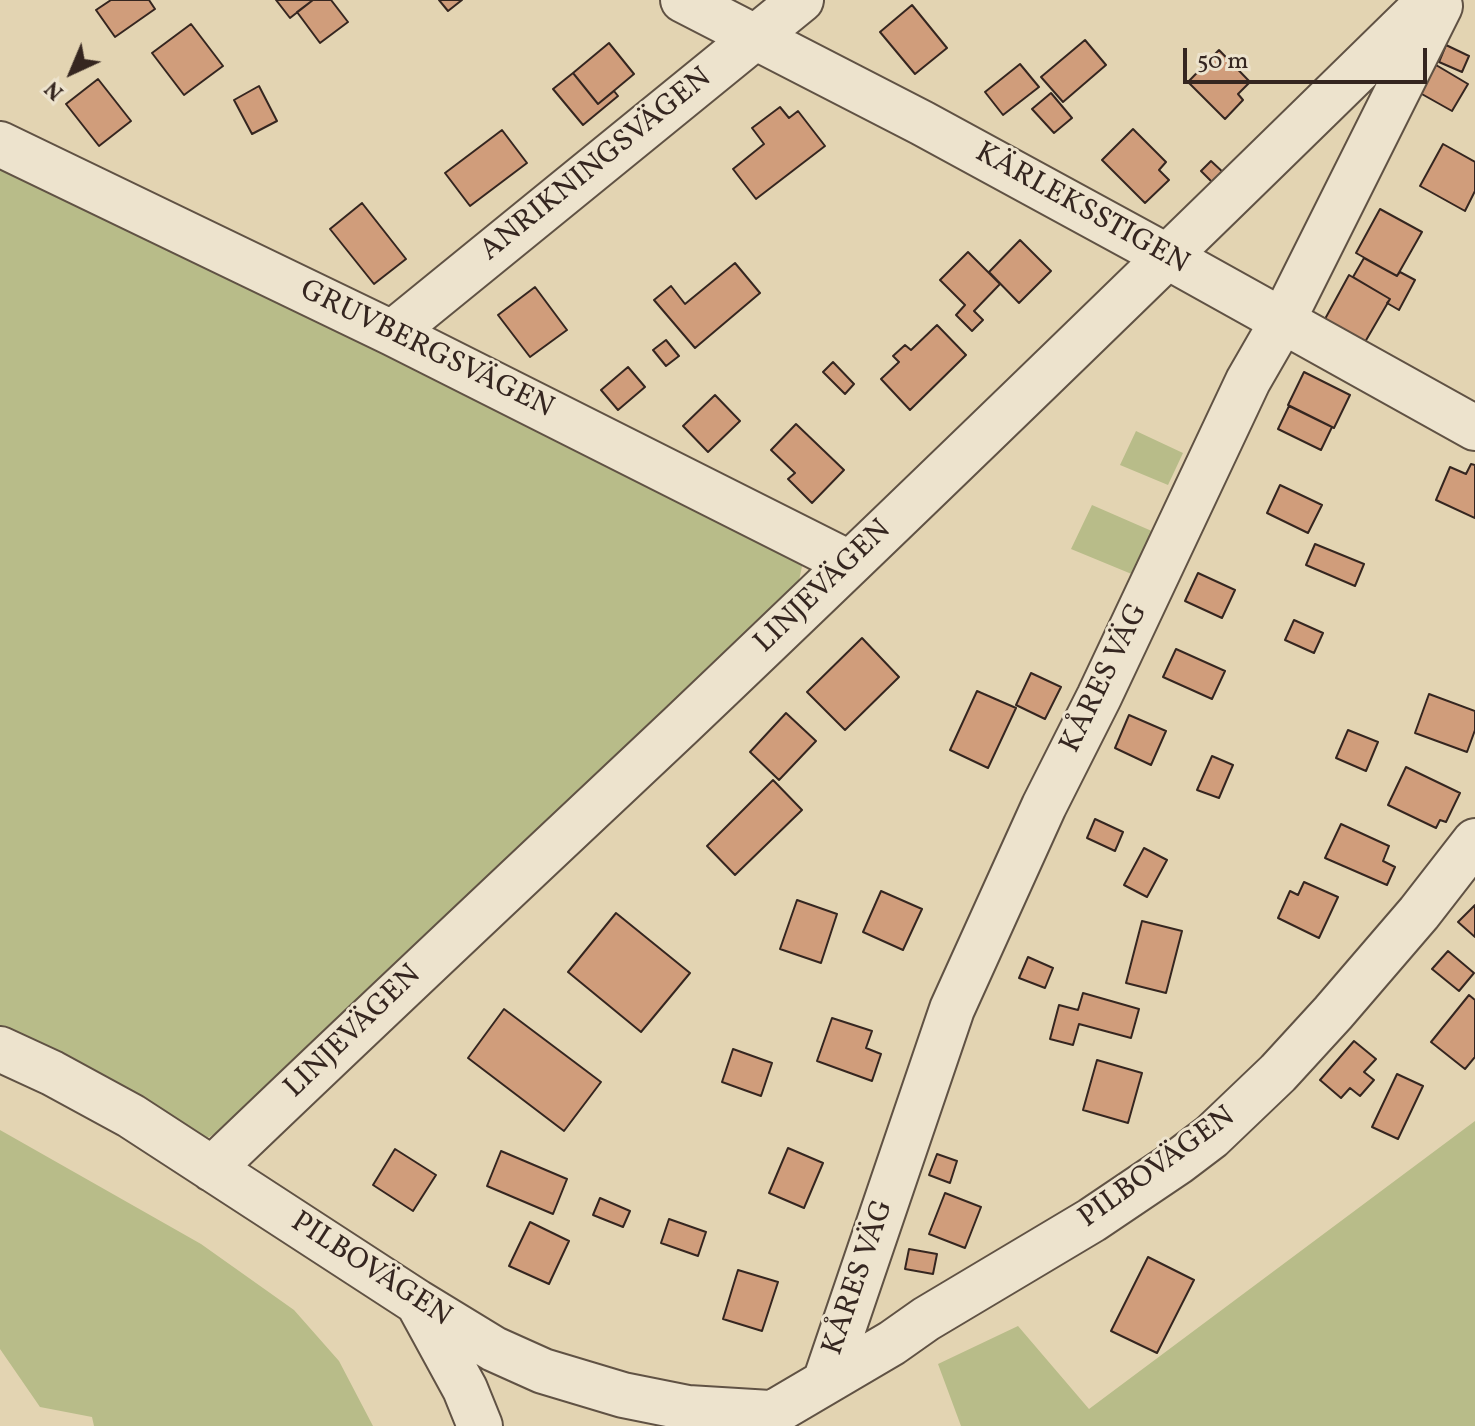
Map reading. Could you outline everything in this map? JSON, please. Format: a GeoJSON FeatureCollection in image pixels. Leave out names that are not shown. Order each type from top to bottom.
{"type":"FeatureCollection","features":[{"type":"Feature","properties":{"kind":"street","name":"KÄRLEKSSTIGEN"},"geometry":{"type":"LineString","coordinates":[[683,0],[922,123],[1475,428]]}},
{"type":"Feature","properties":{"kind":"street","name":"ANRIKNINGSVÄGEN"},"geometry":{"type":"LineString","coordinates":[[392,333],[801,0]]}},
{"type":"Feature","properties":{"kind":"street","name":"LINJEVÄGEN"},"geometry":{"type":"LineString","coordinates":[[212,1169],[1168,257],[1430,0]]}},
{"type":"Feature","properties":{"kind":"street","name":"KÅRES VÄG"},"geometry":{"type":"LineString","coordinates":[[825,1382],[952,1009],[971,965],[1248,381],[1282,322],[1442,0]]}},
{"type":"Feature","properties":{"kind":"street","name":"GRUVBERGSVÄGEN"},"geometry":{"type":"LineString","coordinates":[[0,144],[392,333],[849,563]]}},
{"type":"Feature","properties":{"kind":"street","name":"PILBOVÄGEN"},"geometry":{"type":"LineString","coordinates":[[0,1049],[131,1116],[494,1349],[543,1371],[623,1395],[761,1420],[1092,1220],[1211,1137],[1278,1073],[1333,1013],[1419,913],[1475,841]]}},
{"type":"Feature","properties":{"kind":"street"},"geometry":{"type":"LineString","coordinates":[[417,1302],[465,1389],[480,1426]]}},
{"type":"Feature","properties":{"kind":"green space"},"geometry":{"type":"Polygon","coordinates":[[[0,163],[804,557],[797,590],[256,1109],[204,1140],[33,1040],[0,1027],[0,163]]]}},
{"type":"Feature","properties":{"kind":"green space"},"geometry":{"type":"Polygon","coordinates":[[[1136,431],[1183,453],[1168,485],[1120,465],[1136,431]]]}},
{"type":"Feature","properties":{"kind":"green space"},"geometry":{"type":"Polygon","coordinates":[[[1092,505],[1154,532],[1134,575],[1071,549],[1092,505]]]}},
{"type":"Feature","properties":{"kind":"green space"},"geometry":{"type":"Polygon","coordinates":[[[1475,1121],[1475,1426],[961,1426],[938,1364],[1018,1326],[1089,1409],[1475,1121]]]}},
{"type":"Feature","properties":{"kind":"green space"},"geometry":{"type":"Polygon","coordinates":[[[0,1130],[201,1244],[294,1310],[339,1361],[373,1426],[94,1426],[92,1417],[40,1407],[0,1349],[0,1130]]]}},
{"type":"Feature","properties":{"kind":"building"},"geometry":{"type":"Polygon","coordinates":[[[111,0],[149,0],[155,9],[115,37],[96,10],[111,0]]]}},
{"type":"Feature","properties":{"kind":"building"},"geometry":{"type":"Polygon","coordinates":[[[276,0],[313,0],[290,18],[276,0]]]}},
{"type":"Feature","properties":{"kind":"building"},"geometry":{"type":"Polygon","coordinates":[[[313,0],[331,0],[348,22],[320,43],[297,12],[313,0]]]}},
{"type":"Feature","properties":{"kind":"building"},"geometry":{"type":"Polygon","coordinates":[[[439,0],[462,0],[448,11],[439,0]]]}},
{"type":"Feature","properties":{"kind":"building"},"geometry":{"type":"Polygon","coordinates":[[[912,5],[947,48],[915,74],[880,32],[912,5]]]}},
{"type":"Feature","properties":{"kind":"building"},"geometry":{"type":"Polygon","coordinates":[[[191,24],[223,66],[184,95],[152,53],[191,24]]]}},
{"type":"Feature","properties":{"kind":"building"},"geometry":{"type":"Polygon","coordinates":[[[1085,40],[1106,65],[1063,102],[1041,77],[1085,40]]]}},
{"type":"Feature","properties":{"kind":"building"},"geometry":{"type":"Polygon","coordinates":[[[609,43],[634,74],[598,104],[573,73],[609,43]]]}},
{"type":"Feature","properties":{"kind":"building"},"geometry":{"type":"Polygon","coordinates":[[[1446,45],[1469,56],[1462,72],[1439,62],[1446,45]]]}},
{"type":"Feature","properties":{"kind":"building"},"geometry":{"type":"Polygon","coordinates":[[[1219,50],[1250,82],[1238,94],[1243,100],[1225,119],[1188,82],[1219,50]]]}},
{"type":"Feature","properties":{"kind":"building"},"geometry":{"type":"Polygon","coordinates":[[[1020,64],[1039,87],[1003,115],[985,92],[1020,64]]]}},
{"type":"Feature","properties":{"kind":"building"},"geometry":{"type":"Polygon","coordinates":[[[1436,65],[1468,84],[1452,111],[1420,93],[1436,65]]]}},
{"type":"Feature","properties":{"kind":"building"},"geometry":{"type":"Polygon","coordinates":[[[573,73],[598,104],[614,91],[618,96],[583,125],[553,89],[573,73]]]}},
{"type":"Feature","properties":{"kind":"building"},"geometry":{"type":"Polygon","coordinates":[[[98,79],[131,121],[99,146],[66,104],[98,79]]]}},
{"type":"Feature","properties":{"kind":"building"},"geometry":{"type":"Polygon","coordinates":[[[259,86],[277,121],[252,134],[234,100],[259,86]]]}},
{"type":"Feature","properties":{"kind":"building"},"geometry":{"type":"Polygon","coordinates":[[[1051,93],[1072,118],[1054,133],[1032,109],[1051,93]]]}},
{"type":"Feature","properties":{"kind":"building"},"geometry":{"type":"Polygon","coordinates":[[[780,107],[789,118],[798,111],[825,146],[756,199],[733,169],[764,144],[752,128],[780,107]]]}},
{"type":"Feature","properties":{"kind":"building"},"geometry":{"type":"Polygon","coordinates":[[[1133,129],[1166,162],[1159,170],[1169,180],[1145,203],[1102,160],[1133,129]]]}},
{"type":"Feature","properties":{"kind":"building"},"geometry":{"type":"Polygon","coordinates":[[[502,130],[527,163],[470,206],[445,173],[502,130]]]}},
{"type":"Feature","properties":{"kind":"building"},"geometry":{"type":"Polygon","coordinates":[[[1443,144],[1475,162],[1475,191],[1465,211],[1420,186],[1443,144]]]}},
{"type":"Feature","properties":{"kind":"building"},"geometry":{"type":"Polygon","coordinates":[[[1211,161],[1226,175],[1216,186],[1201,171],[1211,161]]]}},
{"type":"Feature","properties":{"kind":"building"},"geometry":{"type":"Polygon","coordinates":[[[362,203],[406,259],[374,284],[330,229],[362,203]]]}},
{"type":"Feature","properties":{"kind":"building"},"geometry":{"type":"Polygon","coordinates":[[[1380,209],[1422,232],[1397,276],[1356,253],[1380,209]]]}},
{"type":"Feature","properties":{"kind":"building"},"geometry":{"type":"Polygon","coordinates":[[[1020,240],[1051,271],[1019,303],[989,272],[1020,240]]]}},
{"type":"Feature","properties":{"kind":"building"},"geometry":{"type":"Polygon","coordinates":[[[968,252],[1000,284],[974,311],[983,320],[972,331],[956,315],[965,305],[940,280],[968,252]]]}},
{"type":"Feature","properties":{"kind":"building"},"geometry":{"type":"Polygon","coordinates":[[[1364,258],[1397,276],[1400,272],[1415,280],[1399,310],[1387,303],[1390,299],[1353,277],[1364,258]]]}},
{"type":"Feature","properties":{"kind":"building"},"geometry":{"type":"Polygon","coordinates":[[[735,263],[760,293],[695,348],[654,300],[671,286],[685,304],[735,263]]]}},
{"type":"Feature","properties":{"kind":"building"},"geometry":{"type":"Polygon","coordinates":[[[1349,275],[1390,299],[1365,342],[1325,319],[1349,275]]]}},
{"type":"Feature","properties":{"kind":"building"},"geometry":{"type":"Polygon","coordinates":[[[535,287],[567,330],[530,357],[498,315],[535,287]]]}},
{"type":"Feature","properties":{"kind":"building"},"geometry":{"type":"Polygon","coordinates":[[[937,325],[966,355],[910,410],[881,379],[899,362],[893,356],[905,345],[911,350],[937,325]]]}},
{"type":"Feature","properties":{"kind":"building"},"geometry":{"type":"Polygon","coordinates":[[[666,340],[679,356],[666,366],[653,350],[666,340]]]}},
{"type":"Feature","properties":{"kind":"building"},"geometry":{"type":"Polygon","coordinates":[[[833,362],[854,384],[845,394],[823,372],[833,362]]]}},
{"type":"Feature","properties":{"kind":"building"},"geometry":{"type":"Polygon","coordinates":[[[628,367],[645,387],[618,410],[601,390],[628,367]]]}},
{"type":"Feature","properties":{"kind":"building"},"geometry":{"type":"Polygon","coordinates":[[[1304,372],[1350,395],[1334,428],[1288,405],[1304,372]]]}},
{"type":"Feature","properties":{"kind":"building"},"geometry":{"type":"Polygon","coordinates":[[[715,395],[740,421],[708,452],[683,426],[715,395]]]}},
{"type":"Feature","properties":{"kind":"building"},"geometry":{"type":"Polygon","coordinates":[[[1289,406],[1332,427],[1321,450],[1278,429],[1289,406]]]}},
{"type":"Feature","properties":{"kind":"building"},"geometry":{"type":"Polygon","coordinates":[[[796,424],[844,470],[812,503],[788,479],[795,473],[771,450],[796,424]]]}},
{"type":"Feature","properties":{"kind":"building"},"geometry":{"type":"Polygon","coordinates":[[[1471,464],[1475,465],[1475,518],[1436,500],[1450,467],[1466,474],[1471,464]]]}},
{"type":"Feature","properties":{"kind":"building"},"geometry":{"type":"Polygon","coordinates":[[[1280,485],[1322,505],[1308,533],[1267,513],[1280,485]]]}},
{"type":"Feature","properties":{"kind":"building"},"geometry":{"type":"Polygon","coordinates":[[[1315,544],[1364,564],[1355,586],[1306,565],[1315,544]]]}},
{"type":"Feature","properties":{"kind":"building"},"geometry":{"type":"Polygon","coordinates":[[[1198,573],[1235,590],[1222,618],[1185,601],[1198,573]]]}},
{"type":"Feature","properties":{"kind":"building"},"geometry":{"type":"Polygon","coordinates":[[[1294,620],[1323,633],[1314,653],[1285,640],[1294,620]]]}},
{"type":"Feature","properties":{"kind":"building"},"geometry":{"type":"Polygon","coordinates":[[[862,638],[899,677],[845,730],[807,692],[862,638]]]}},
{"type":"Feature","properties":{"kind":"building"},"geometry":{"type":"Polygon","coordinates":[[[1176,649],[1225,671],[1212,699],[1163,677],[1176,649]]]}},
{"type":"Feature","properties":{"kind":"building"},"geometry":{"type":"Polygon","coordinates":[[[1031,673],[1061,687],[1045,719],[1016,705],[1031,673]]]}},
{"type":"Feature","properties":{"kind":"building"},"geometry":{"type":"Polygon","coordinates":[[[977,691],[1016,708],[988,768],[950,750],[977,691]]]}},
{"type":"Feature","properties":{"kind":"building"},"geometry":{"type":"Polygon","coordinates":[[[1429,694],[1475,711],[1475,730],[1467,752],[1415,733],[1429,694]]]}},
{"type":"Feature","properties":{"kind":"building"},"geometry":{"type":"Polygon","coordinates":[[[786,713],[816,741],[779,780],[750,752],[786,713]]]}},
{"type":"Feature","properties":{"kind":"building"},"geometry":{"type":"Polygon","coordinates":[[[1129,715],[1166,731],[1151,765],[1115,748],[1129,715]]]}},
{"type":"Feature","properties":{"kind":"building"},"geometry":{"type":"Polygon","coordinates":[[[1348,730],[1378,742],[1366,771],[1336,758],[1348,730]]]}},
{"type":"Feature","properties":{"kind":"building"},"geometry":{"type":"Polygon","coordinates":[[[1212,756],[1233,765],[1219,798],[1197,790],[1212,756]]]}},
{"type":"Feature","properties":{"kind":"building"},"geometry":{"type":"Polygon","coordinates":[[[1406,767],[1460,793],[1446,822],[1440,820],[1436,828],[1388,805],[1406,767]]]}},
{"type":"Feature","properties":{"kind":"building"},"geometry":{"type":"Polygon","coordinates":[[[773,780],[802,810],[735,875],[707,846],[773,780]]]}},
{"type":"Feature","properties":{"kind":"building"},"geometry":{"type":"Polygon","coordinates":[[[1095,819],[1123,832],[1115,851],[1087,838],[1095,819]]]}},
{"type":"Feature","properties":{"kind":"building"},"geometry":{"type":"Polygon","coordinates":[[[1341,824],[1389,846],[1383,861],[1395,867],[1387,885],[1325,858],[1341,824]]]}},
{"type":"Feature","properties":{"kind":"building"},"geometry":{"type":"Polygon","coordinates":[[[1144,848],[1167,860],[1147,897],[1124,885],[1144,848]]]}},
{"type":"Feature","properties":{"kind":"building"},"geometry":{"type":"Polygon","coordinates":[[[1304,882],[1338,897],[1319,938],[1278,918],[1290,891],[1298,895],[1304,882]]]}},
{"type":"Feature","properties":{"kind":"building"},"geometry":{"type":"Polygon","coordinates":[[[881,891],[922,909],[903,950],[863,932],[881,891]]]}},
{"type":"Feature","properties":{"kind":"building"},"geometry":{"type":"Polygon","coordinates":[[[797,900],[837,914],[821,963],[780,949],[797,900]]]}},
{"type":"Feature","properties":{"kind":"building"},"geometry":{"type":"Polygon","coordinates":[[[1475,905],[1475,937],[1458,922],[1475,905]]]}},
{"type":"Feature","properties":{"kind":"building"},"geometry":{"type":"Polygon","coordinates":[[[616,913],[690,973],[641,1032],[568,972],[616,913]]]}},
{"type":"Feature","properties":{"kind":"building"},"geometry":{"type":"Polygon","coordinates":[[[1142,921],[1182,931],[1166,993],[1126,983],[1142,921]]]}},
{"type":"Feature","properties":{"kind":"building"},"geometry":{"type":"Polygon","coordinates":[[[1448,951],[1474,973],[1459,991],[1432,969],[1448,951]]]}},
{"type":"Feature","properties":{"kind":"building"},"geometry":{"type":"Polygon","coordinates":[[[1028,957],[1053,968],[1045,988],[1019,978],[1028,957]]]}},
{"type":"Feature","properties":{"kind":"building"},"geometry":{"type":"Polygon","coordinates":[[[1083,993],[1139,1009],[1131,1038],[1079,1024],[1073,1045],[1050,1039],[1059,1005],[1078,1010],[1083,993]]]}},
{"type":"Feature","properties":{"kind":"building"},"geometry":{"type":"Polygon","coordinates":[[[1469,995],[1475,1000],[1475,1057],[1465,1069],[1431,1042],[1469,995]]]}},
{"type":"Feature","properties":{"kind":"building"},"geometry":{"type":"Polygon","coordinates":[[[504,1009],[601,1082],[564,1131],[468,1058],[504,1009]]]}},
{"type":"Feature","properties":{"kind":"building"},"geometry":{"type":"Polygon","coordinates":[[[832,1018],[872,1031],[866,1048],[881,1054],[872,1081],[817,1061],[832,1018]]]}},
{"type":"Feature","properties":{"kind":"building"},"geometry":{"type":"Polygon","coordinates":[[[1354,1041],[1376,1059],[1364,1072],[1374,1080],[1360,1096],[1350,1088],[1341,1098],[1320,1080],[1354,1041]]]}},
{"type":"Feature","properties":{"kind":"building"},"geometry":{"type":"Polygon","coordinates":[[[733,1049],[772,1063],[761,1096],[722,1082],[733,1049]]]}},
{"type":"Feature","properties":{"kind":"building"},"geometry":{"type":"Polygon","coordinates":[[[1097,1060],[1142,1073],[1128,1123],[1083,1110],[1097,1060]]]}},
{"type":"Feature","properties":{"kind":"building"},"geometry":{"type":"Polygon","coordinates":[[[1397,1074],[1423,1086],[1398,1139],[1372,1127],[1397,1074]]]}},
{"type":"Feature","properties":{"kind":"building"},"geometry":{"type":"Polygon","coordinates":[[[788,1148],[823,1163],[804,1208],[769,1193],[788,1148]]]}},
{"type":"Feature","properties":{"kind":"building"},"geometry":{"type":"Polygon","coordinates":[[[395,1149],[436,1175],[413,1211],[373,1185],[395,1149]]]}},
{"type":"Feature","properties":{"kind":"building"},"geometry":{"type":"Polygon","coordinates":[[[501,1151],[567,1179],[553,1214],[487,1186],[501,1151]]]}},
{"type":"Feature","properties":{"kind":"building"},"geometry":{"type":"Polygon","coordinates":[[[937,1154],[957,1161],[950,1183],[929,1175],[937,1154]]]}},
{"type":"Feature","properties":{"kind":"building"},"geometry":{"type":"Polygon","coordinates":[[[945,1193],[981,1207],[965,1248],[929,1234],[945,1193]]]}},
{"type":"Feature","properties":{"kind":"building"},"geometry":{"type":"Polygon","coordinates":[[[600,1198],[630,1211],[623,1227],[593,1215],[600,1198]]]}},
{"type":"Feature","properties":{"kind":"building"},"geometry":{"type":"Polygon","coordinates":[[[669,1219],[706,1232],[698,1256],[661,1243],[669,1219]]]}},
{"type":"Feature","properties":{"kind":"building"},"geometry":{"type":"Polygon","coordinates":[[[530,1222],[569,1241],[549,1284],[509,1266],[530,1222]]]}},
{"type":"Feature","properties":{"kind":"building"},"geometry":{"type":"Polygon","coordinates":[[[909,1249],[937,1254],[933,1274],[905,1269],[909,1249]]]}},
{"type":"Feature","properties":{"kind":"building"},"geometry":{"type":"Polygon","coordinates":[[[1148,1257],[1194,1280],[1157,1353],[1111,1331],[1148,1257]]]}},
{"type":"Feature","properties":{"kind":"building"},"geometry":{"type":"Polygon","coordinates":[[[738,1270],[778,1282],[762,1331],[723,1319],[738,1270]]]}}]}
